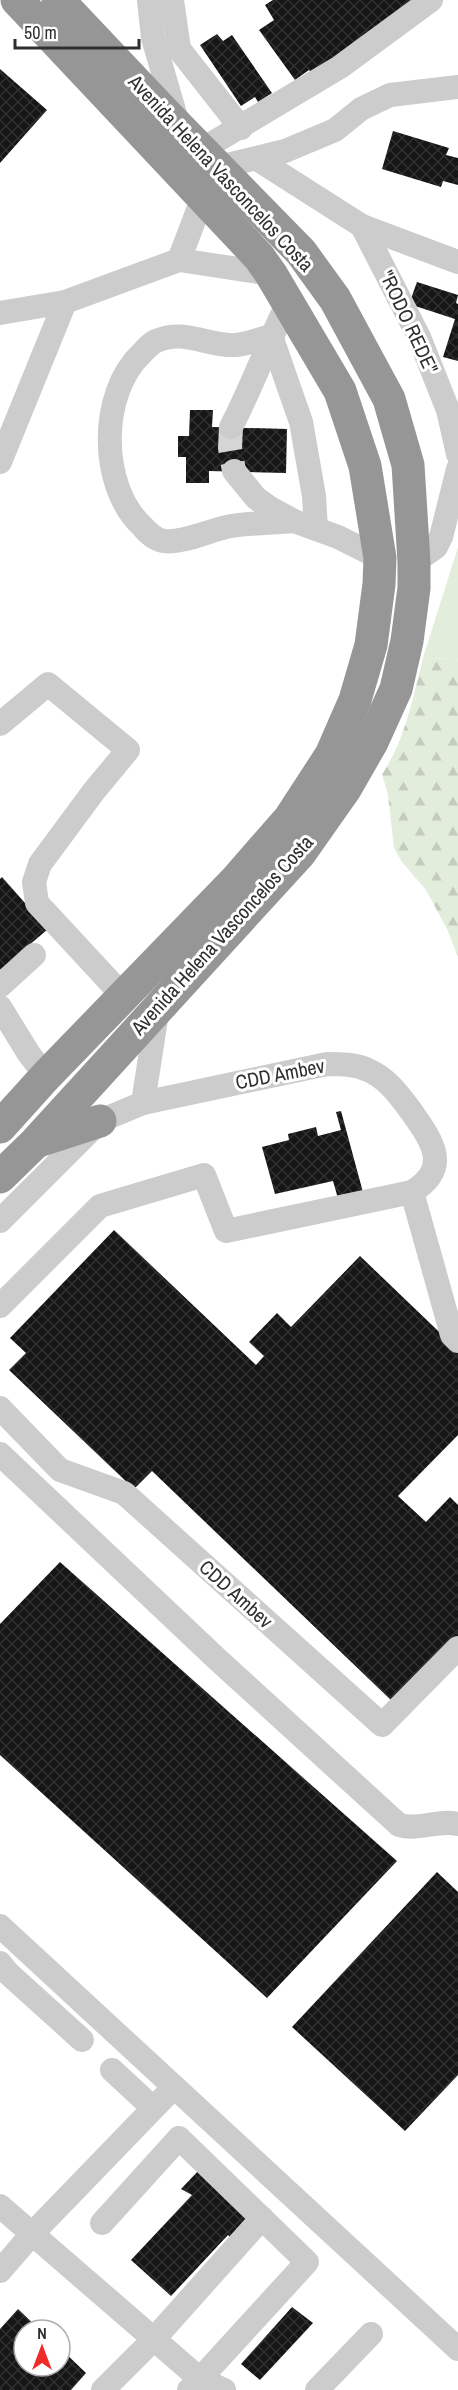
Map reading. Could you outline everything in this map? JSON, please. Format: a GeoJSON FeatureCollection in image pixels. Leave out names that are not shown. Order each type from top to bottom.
{"type":"FeatureCollection","features":[{"type":"Feature","properties":{"kind":"highway","name":"Avenida Helena Vasconcelos Costa"},"geometry":{"type":"LineString","coordinates":[[0,1127],[46,1076],[235,881],[290,818],[331,755],[356,700],[376,620],[380,558],[365,466],[340,391],[271,274],[259,257],[17,0]]}},
{"type":"Feature","properties":{"kind":"highway","name":"Avenida Helena Vasconcelos Costa"},"geometry":{"type":"LineString","coordinates":[[0,1177],[36,1142],[300,853],[345,789],[372,742],[398,680],[407,641],[414,588],[408,465],[389,399],[335,299],[301,252],[58,0]]}},
{"type":"Feature","properties":{"kind":"highway"},"geometry":{"type":"LineString","coordinates":[[89,0],[105,31],[191,139]]}},
{"type":"Feature","properties":{"kind":"highway"},"geometry":{"type":"LineString","coordinates":[[36,1142],[100,1121]]}},
{"type":"Feature","properties":{"kind":"lane"},"geometry":{"type":"LineString","coordinates":[[149,0],[153,38],[191,139]]}},
{"type":"Feature","properties":{"kind":"lane"},"geometry":{"type":"LineString","coordinates":[[172,0],[179,49],[241,128]]}},
{"type":"Feature","properties":{"kind":"lane"},"geometry":{"type":"LineString","coordinates":[[191,139],[241,128],[340,67],[431,0]]}},
{"type":"Feature","properties":{"kind":"lane"},"geometry":{"type":"LineString","coordinates":[[191,139],[257,159],[285,151],[335,130],[361,109],[390,95],[458,87]]}},
{"type":"Feature","properties":{"kind":"lane","name":"\"RODO REDE\""},"geometry":{"type":"LineString","coordinates":[[257,159],[362,226],[458,262]]}},
{"type":"Feature","properties":{"kind":"lane"},"geometry":{"type":"LineString","coordinates":[[179,260],[202,196]]}},
{"type":"Feature","properties":{"kind":"lane","name":"\"RODO REDE\""},"geometry":{"type":"LineString","coordinates":[[362,226],[419,337],[448,410],[458,454]]}},
{"type":"Feature","properties":{"kind":"lane"},"geometry":{"type":"LineString","coordinates":[[0,313],[65,302],[179,260],[271,274]]}},
{"type":"Feature","properties":{"kind":"lane"},"geometry":{"type":"LineString","coordinates":[[0,462],[65,302]]}},
{"type":"Feature","properties":{"kind":"lane"},"geometry":{"type":"LineString","coordinates":[[231,428],[288,303]]}},
{"type":"Feature","properties":{"kind":"lane"},"geometry":{"type":"LineString","coordinates":[[271,336],[237,345],[180,336],[155,341],[133,361],[111,411],[111,451],[117,488],[124,505],[135,520],[148,533],[164,541],[198,536],[229,526],[305,525]]}},
{"type":"Feature","properties":{"kind":"lane"},"geometry":{"type":"LineString","coordinates":[[271,336],[301,422],[314,496],[305,525]]}},
{"type":"Feature","properties":{"kind":"lane"},"geometry":{"type":"LineString","coordinates":[[414,562],[436,547],[441,537],[458,469]]}},
{"type":"Feature","properties":{"kind":"lane"},"geometry":{"type":"LineString","coordinates":[[234,471],[256,498],[305,525],[338,537],[380,558]]}},
{"type":"Feature","properties":{"kind":"lane"},"geometry":{"type":"LineString","coordinates":[[0,724],[48,684],[128,750],[94,791],[40,864],[34,882],[38,903],[124,997]]}},
{"type":"Feature","properties":{"kind":"lane"},"geometry":{"type":"LineString","coordinates":[[0,986],[34,955]]}},
{"type":"Feature","properties":{"kind":"lane"},"geometry":{"type":"LineString","coordinates":[[143,1103],[158,1006]]}},
{"type":"Feature","properties":{"kind":"lane"},"geometry":{"type":"LineString","coordinates":[[0,1008],[46,1076]]}},
{"type":"Feature","properties":{"kind":"lane","name":"CDD Ambev"},"geometry":{"type":"LineString","coordinates":[[100,1121],[143,1103],[327,1064],[347,1064],[367,1069],[380,1076],[397,1091],[427,1134],[435,1151],[434,1167],[427,1183],[412,1192]]}},
{"type":"Feature","properties":{"kind":"lane"},"geometry":{"type":"LineString","coordinates":[[0,1221],[100,1121]]}},
{"type":"Feature","properties":{"kind":"lane"},"geometry":{"type":"LineString","coordinates":[[0,1306],[100,1206],[204,1175],[226,1231],[412,1192],[452,1335],[458,1341]]}},
{"type":"Feature","properties":{"kind":"lane","name":"CDD Ambev"},"geometry":{"type":"LineString","coordinates":[[0,1408],[60,1470],[124,1494],[382,1725],[458,1648]]}},
{"type":"Feature","properties":{"kind":"lane"},"geometry":{"type":"LineString","coordinates":[[0,1454],[217,1659],[399,1825],[411,1828],[442,1823],[458,1824]]}},
{"type":"Feature","properties":{"kind":"lane"},"geometry":{"type":"LineString","coordinates":[[0,1926],[458,2349]]}},
{"type":"Feature","properties":{"kind":"lane"},"geometry":{"type":"LineString","coordinates":[[0,1963],[9,1974],[82,2040]]}},
{"type":"Feature","properties":{"kind":"lane"},"geometry":{"type":"LineString","coordinates":[[112,2070],[153,2108]]}},
{"type":"Feature","properties":{"kind":"lane"},"geometry":{"type":"LineString","coordinates":[[0,2271],[32,2234],[174,2087]]}},
{"type":"Feature","properties":{"kind":"lane"},"geometry":{"type":"LineString","coordinates":[[102,2223],[179,2138],[307,2262],[194,2384]]}},
{"type":"Feature","properties":{"kind":"lane"},"geometry":{"type":"LineString","coordinates":[[0,2206],[154,2339],[194,2384],[224,2390]]}},
{"type":"Feature","properties":{"kind":"lane"},"geometry":{"type":"LineString","coordinates":[[103,2390],[154,2339],[262,2218]]}},
{"type":"Feature","properties":{"kind":"lane"},"geometry":{"type":"LineString","coordinates":[[317,2390],[371,2334]]}},
{"type":"Feature","properties":{"kind":"green space"},"geometry":{"type":"Polygon","coordinates":[[[458,547],[458,661],[423,658],[458,547]]]}},
{"type":"Feature","properties":{"kind":"green space"},"geometry":{"type":"Polygon","coordinates":[[[423,658],[458,661],[458,957],[447,929],[426,890],[402,862],[394,848],[388,795],[382,774],[402,734],[423,658]]]}},
{"type":"Feature","properties":{"kind":"building"},"geometry":{"type":"Polygon","coordinates":[[[273,0],[426,0],[315,78],[309,70],[295,80],[259,30],[274,20],[265,5],[273,0]]]}},
{"type":"Feature","properties":{"kind":"building"},"geometry":{"type":"Polygon","coordinates":[[[217,34],[223,41],[232,35],[272,93],[258,102],[255,97],[241,106],[200,45],[217,34]]]}},
{"type":"Feature","properties":{"kind":"building"},"geometry":{"type":"Polygon","coordinates":[[[0,69],[47,110],[0,163],[0,69]]]}},
{"type":"Feature","properties":{"kind":"building"},"geometry":{"type":"Polygon","coordinates":[[[393,131],[449,148],[446,155],[458,158],[458,185],[443,181],[441,187],[382,169],[393,131]]]}},
{"type":"Feature","properties":{"kind":"building"},"geometry":{"type":"Polygon","coordinates":[[[417,282],[458,295],[456,303],[458,304],[458,361],[443,357],[455,319],[409,304],[417,282]]]}},
{"type":"Feature","properties":{"kind":"building"},"geometry":{"type":"Polygon","coordinates":[[[190,410],[213,410],[212,427],[287,429],[286,473],[209,471],[209,483],[186,483],[186,457],[178,457],[178,436],[189,436],[190,410]]]}},
{"type":"Feature","properties":{"kind":"building"},"geometry":{"type":"Polygon","coordinates":[[[2,877],[48,929],[0,970],[0,879],[2,877]]]}},
{"type":"Feature","properties":{"kind":"building"},"geometry":{"type":"Polygon","coordinates":[[[341,1111],[364,1196],[339,1202],[333,1181],[275,1194],[262,1147],[289,1140],[288,1134],[316,1127],[318,1136],[341,1130],[336,1112],[341,1111]]]}},
{"type":"Feature","properties":{"kind":"building"},"geometry":{"type":"Polygon","coordinates":[[[114,1230],[256,1365],[264,1356],[249,1342],[277,1313],[291,1327],[360,1256],[458,1350],[458,1435],[398,1496],[426,1522],[450,1497],[458,1505],[458,1637],[394,1703],[152,1471],[134,1489],[9,1370],[26,1353],[10,1338],[114,1230]]]}},
{"type":"Feature","properties":{"kind":"building"},"geometry":{"type":"Polygon","coordinates":[[[60,1562],[397,1861],[267,1998],[0,1755],[0,1624],[60,1562]]]}},
{"type":"Feature","properties":{"kind":"building"},"geometry":{"type":"Polygon","coordinates":[[[437,1872],[458,1892],[458,2075],[405,2131],[292,2027],[437,1872]]]}},
{"type":"Feature","properties":{"kind":"building"},"geometry":{"type":"Polygon","coordinates":[[[201,2168],[256,2220],[235,2242],[228,2235],[171,2296],[131,2260],[192,2195],[181,2189],[201,2168]]]}},
{"type":"Feature","properties":{"kind":"building"},"geometry":{"type":"Polygon","coordinates":[[[292,2307],[313,2323],[260,2380],[241,2364],[292,2307]]]}},
{"type":"Feature","properties":{"kind":"building"},"geometry":{"type":"Polygon","coordinates":[[[18,2309],[27,2318],[12,2318],[12,2378],[72,2378],[72,2360],[86,2373],[71,2390],[0,2390],[0,2329],[18,2309]]]}},
{"type":"Feature","properties":{"kind":"tunnel"},"geometry":{"type":"LineString","coordinates":[[231,427],[230,448],[234,471]]}}]}
